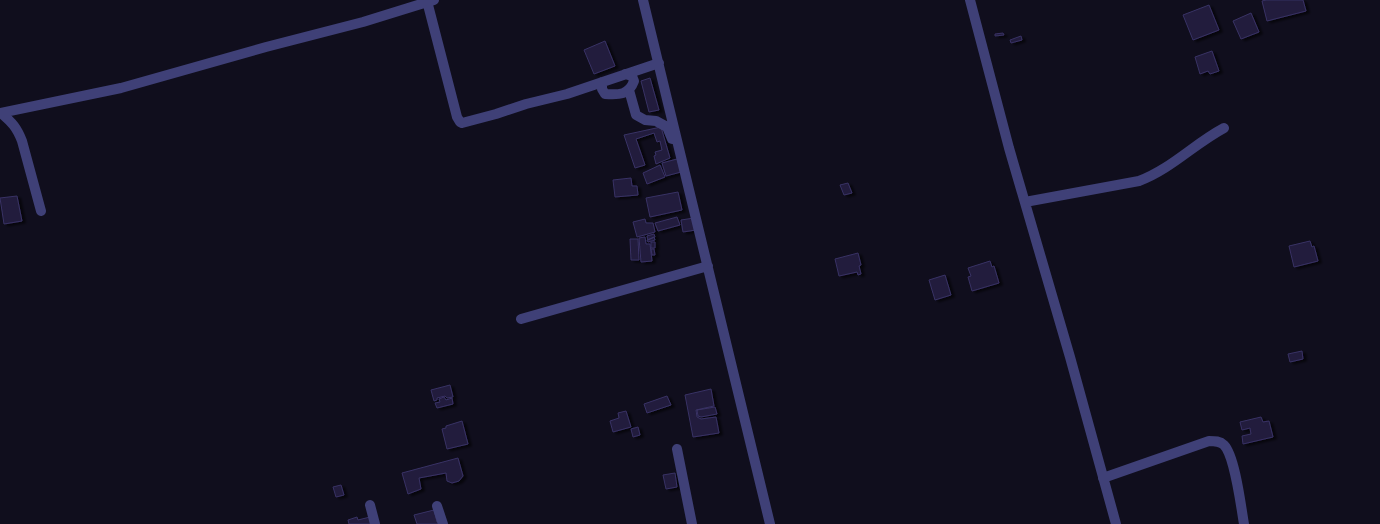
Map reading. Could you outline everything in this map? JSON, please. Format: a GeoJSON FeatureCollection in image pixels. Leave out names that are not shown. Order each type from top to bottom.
{"type":"FeatureCollection","features":[{"type":"Feature","properties":{"kind":"street"},"geometry":{"type":"LineString","coordinates":[[643,0],[770,524]]}},
{"type":"Feature","properties":{"kind":"street"},"geometry":{"type":"LineString","coordinates":[[970,0],[1025,202],[1116,524]]}},
{"type":"Feature","properties":{"kind":"street"},"geometry":{"type":"LineString","coordinates":[[1,113],[121,88],[266,47],[363,22],[431,1],[457,117],[460,122],[467,122],[526,104],[567,94],[659,63]]}},
{"type":"Feature","properties":{"kind":"street"},"geometry":{"type":"LineString","coordinates":[[602,82],[602,89],[605,94],[614,95],[626,92],[631,88],[634,81],[632,76],[625,74]]}},
{"type":"Feature","properties":{"kind":"street"},"geometry":{"type":"LineString","coordinates":[[629,90],[636,115],[645,120],[656,121],[667,127],[680,151]]}},
{"type":"Feature","properties":{"kind":"street"},"geometry":{"type":"LineString","coordinates":[[1,113],[11,121],[20,136],[41,211]]}},
{"type":"Feature","properties":{"kind":"street"},"geometry":{"type":"LineString","coordinates":[[1025,202],[1139,181],[1154,176],[1210,136],[1224,128]]}},
{"type":"Feature","properties":{"kind":"street"},"geometry":{"type":"LineString","coordinates":[[521,319],[708,266]]}},
{"type":"Feature","properties":{"kind":"street"},"geometry":{"type":"LineString","coordinates":[[1103,478],[1209,441],[1217,441],[1227,449],[1232,464],[1244,524]]}},
{"type":"Feature","properties":{"kind":"street"},"geometry":{"type":"LineString","coordinates":[[677,449],[692,524]]}},
{"type":"Feature","properties":{"kind":"street"},"geometry":{"type":"LineString","coordinates":[[370,505],[375,524]]}},
{"type":"Feature","properties":{"kind":"street"},"geometry":{"type":"LineString","coordinates":[[437,506],[443,524]]}},
{"type":"Feature","properties":{"kind":"building"},"geometry":{"type":"Polygon","coordinates":[[[1303,0],[1306,11],[1267,21],[1262,1],[1303,0]]]}},
{"type":"Feature","properties":{"kind":"building"},"geometry":{"type":"Polygon","coordinates":[[[1209,5],[1219,30],[1193,40],[1183,15],[1209,5]]]}},
{"type":"Feature","properties":{"kind":"building"},"geometry":{"type":"Polygon","coordinates":[[[1251,13],[1259,32],[1241,39],[1233,21],[1251,13]]]}},
{"type":"Feature","properties":{"kind":"building"},"geometry":{"type":"Polygon","coordinates":[[[1003,33],[1004,35],[995,36],[995,34],[1003,33]]]}},
{"type":"Feature","properties":{"kind":"building"},"geometry":{"type":"Polygon","coordinates":[[[1021,36],[1022,40],[1011,43],[1010,40],[1021,36]]]}},
{"type":"Feature","properties":{"kind":"building"},"geometry":{"type":"Polygon","coordinates":[[[605,41],[615,66],[594,74],[584,50],[605,41]]]}},
{"type":"Feature","properties":{"kind":"building"},"geometry":{"type":"Polygon","coordinates":[[[1212,51],[1219,71],[1210,74],[1208,71],[1200,74],[1195,57],[1212,51]]]}},
{"type":"Feature","properties":{"kind":"building"},"geometry":{"type":"Polygon","coordinates":[[[650,78],[659,110],[649,112],[641,81],[650,78]]]}},
{"type":"Feature","properties":{"kind":"building"},"geometry":{"type":"Polygon","coordinates":[[[661,127],[670,158],[656,164],[654,156],[656,155],[655,152],[662,150],[660,141],[657,142],[654,133],[636,139],[645,165],[635,168],[624,135],[661,127]]]}},
{"type":"Feature","properties":{"kind":"building"},"geometry":{"type":"Polygon","coordinates":[[[677,159],[681,172],[666,176],[662,163],[677,159]]]}},
{"type":"Feature","properties":{"kind":"building"},"geometry":{"type":"Polygon","coordinates":[[[660,165],[665,177],[647,184],[643,173],[660,165]]]}},
{"type":"Feature","properties":{"kind":"building"},"geometry":{"type":"Polygon","coordinates":[[[631,178],[632,186],[637,186],[638,195],[615,197],[613,180],[631,178]]]}},
{"type":"Feature","properties":{"kind":"building"},"geometry":{"type":"Polygon","coordinates":[[[848,183],[852,193],[844,195],[840,185],[848,183]]]}},
{"type":"Feature","properties":{"kind":"building"},"geometry":{"type":"Polygon","coordinates":[[[678,192],[682,210],[650,217],[646,198],[678,192]]]}},
{"type":"Feature","properties":{"kind":"building"},"geometry":{"type":"Polygon","coordinates":[[[17,196],[22,221],[4,224],[0,198],[17,196]]]}},
{"type":"Feature","properties":{"kind":"building"},"geometry":{"type":"Polygon","coordinates":[[[677,217],[680,225],[658,231],[655,223],[677,217]]]}},
{"type":"Feature","properties":{"kind":"building"},"geometry":{"type":"Polygon","coordinates":[[[694,218],[696,230],[683,232],[681,220],[694,218]]]}},
{"type":"Feature","properties":{"kind":"building"},"geometry":{"type":"Polygon","coordinates":[[[645,219],[646,223],[653,223],[655,232],[637,237],[633,222],[645,219]]]}},
{"type":"Feature","properties":{"kind":"building"},"geometry":{"type":"Polygon","coordinates":[[[654,234],[655,237],[648,240],[647,236],[654,234]]]}},
{"type":"Feature","properties":{"kind":"building"},"geometry":{"type":"Polygon","coordinates":[[[645,237],[646,244],[650,244],[652,261],[641,262],[639,238],[645,237]]]}},
{"type":"Feature","properties":{"kind":"building"},"geometry":{"type":"Polygon","coordinates":[[[654,237],[655,240],[648,242],[647,240],[654,237]]]}},
{"type":"Feature","properties":{"kind":"building"},"geometry":{"type":"Polygon","coordinates":[[[630,239],[638,239],[639,260],[631,260],[630,239]]]}},
{"type":"Feature","properties":{"kind":"building"},"geometry":{"type":"Polygon","coordinates":[[[1310,241],[1312,247],[1314,246],[1318,261],[1294,267],[1289,246],[1310,241]]]}},
{"type":"Feature","properties":{"kind":"building"},"geometry":{"type":"Polygon","coordinates":[[[651,242],[655,242],[655,248],[651,248],[651,242]]]}},
{"type":"Feature","properties":{"kind":"building"},"geometry":{"type":"Polygon","coordinates":[[[651,249],[654,249],[655,255],[652,255],[651,249]]]}},
{"type":"Feature","properties":{"kind":"building"},"geometry":{"type":"Polygon","coordinates":[[[858,253],[861,265],[859,266],[861,274],[858,275],[857,272],[839,276],[835,259],[858,253]]]}},
{"type":"Feature","properties":{"kind":"building"},"geometry":{"type":"Polygon","coordinates":[[[990,261],[992,267],[994,266],[999,283],[972,291],[968,277],[971,276],[968,268],[990,261]]]}},
{"type":"Feature","properties":{"kind":"building"},"geometry":{"type":"Polygon","coordinates":[[[945,275],[951,295],[935,300],[929,280],[945,275]]]}},
{"type":"Feature","properties":{"kind":"building"},"geometry":{"type":"Polygon","coordinates":[[[1302,351],[1303,359],[1290,362],[1288,354],[1302,351]]]}},
{"type":"Feature","properties":{"kind":"building"},"geometry":{"type":"Polygon","coordinates":[[[450,385],[453,397],[447,398],[445,396],[437,398],[437,400],[434,401],[431,390],[450,385]]]}},
{"type":"Feature","properties":{"kind":"building"},"geometry":{"type":"Polygon","coordinates":[[[711,389],[714,406],[696,410],[697,417],[701,419],[716,417],[719,433],[693,437],[685,395],[711,389]]]}},
{"type":"Feature","properties":{"kind":"building"},"geometry":{"type":"Polygon","coordinates":[[[667,396],[671,405],[647,413],[644,404],[667,396]]]}},
{"type":"Feature","properties":{"kind":"building"},"geometry":{"type":"Polygon","coordinates":[[[444,397],[446,400],[452,398],[453,404],[437,408],[435,403],[440,402],[439,399],[444,397]]]}},
{"type":"Feature","properties":{"kind":"building"},"geometry":{"type":"Polygon","coordinates":[[[715,407],[717,414],[701,417],[698,416],[697,410],[715,407]]]}},
{"type":"Feature","properties":{"kind":"building"},"geometry":{"type":"Polygon","coordinates":[[[626,411],[631,427],[613,432],[610,421],[619,418],[618,413],[626,411]]]}},
{"type":"Feature","properties":{"kind":"building"},"geometry":{"type":"Polygon","coordinates":[[[1261,417],[1263,422],[1269,421],[1273,437],[1243,444],[1242,436],[1251,434],[1250,428],[1242,430],[1240,422],[1261,417]]]}},
{"type":"Feature","properties":{"kind":"building"},"geometry":{"type":"Polygon","coordinates":[[[462,421],[468,444],[447,449],[442,429],[446,428],[446,426],[462,421]]]}},
{"type":"Feature","properties":{"kind":"building"},"geometry":{"type":"Polygon","coordinates":[[[638,427],[640,435],[633,437],[631,429],[638,427]]]}},
{"type":"Feature","properties":{"kind":"building"},"geometry":{"type":"Polygon","coordinates":[[[458,458],[463,476],[459,481],[452,483],[447,481],[446,473],[419,478],[421,489],[408,494],[402,473],[458,458]]]}},
{"type":"Feature","properties":{"kind":"building"},"geometry":{"type":"Polygon","coordinates":[[[675,473],[677,487],[666,489],[663,475],[675,473]]]}},
{"type":"Feature","properties":{"kind":"building"},"geometry":{"type":"Polygon","coordinates":[[[341,485],[344,495],[336,497],[333,487],[341,485]]]}},
{"type":"Feature","properties":{"kind":"building"},"geometry":{"type":"Polygon","coordinates":[[[434,510],[437,522],[440,522],[440,524],[417,524],[414,515],[434,510]]]}},
{"type":"Feature","properties":{"kind":"building"},"geometry":{"type":"Polygon","coordinates":[[[357,517],[358,520],[370,517],[372,524],[349,524],[348,520],[357,517]]]}}]}
